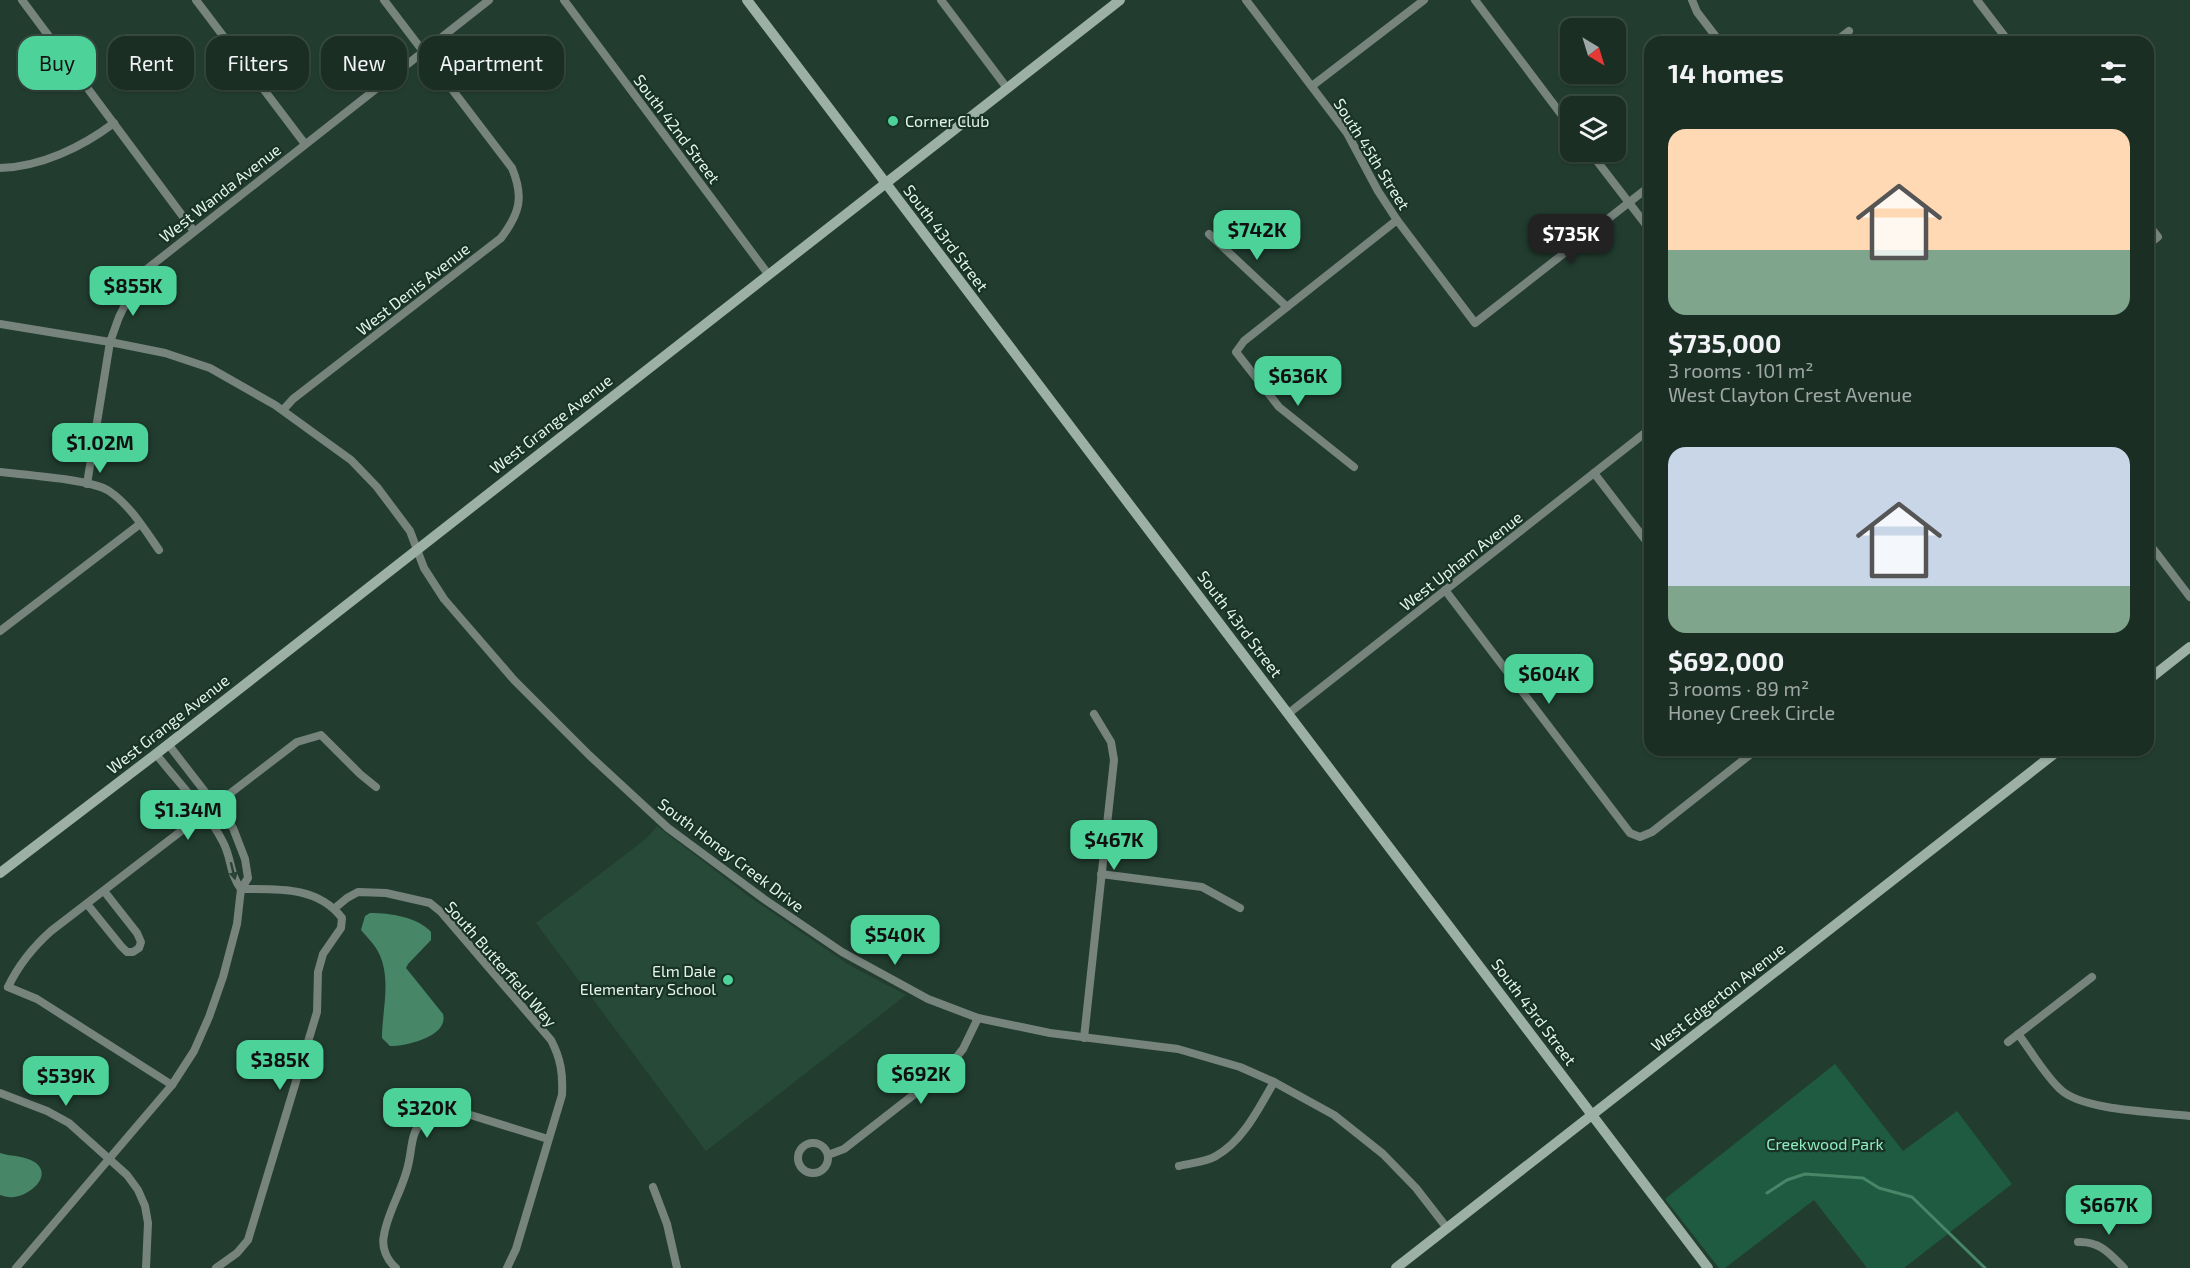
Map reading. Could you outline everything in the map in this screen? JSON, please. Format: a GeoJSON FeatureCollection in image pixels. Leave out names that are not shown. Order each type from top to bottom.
{"type":"FeatureCollection","features":[{"type":"Feature","properties":{"kind":"street"},"geometry":{"type":"LineString","coordinates":[[22,0],[193,230]]}},
{"type":"Feature","properties":{"kind":"street"},"geometry":{"type":"LineString","coordinates":[[196,0],[305,144]]}},
{"type":"Feature","properties":{"kind":"street"},"geometry":{"type":"LineString","coordinates":[[384,0],[419,46]]}},
{"type":"Feature","properties":{"kind":"street","name":"West Wanda Avenue"},"geometry":{"type":"LineString","coordinates":[[442,36],[489,0]]}},
{"type":"Feature","properties":{"kind":"street","name":"South 42nd Street"},"geometry":{"type":"LineString","coordinates":[[564,0],[768,274]]}},
{"type":"Feature","properties":{"kind":"street","name":"South 43rd Street"},"geometry":{"type":"LineString","coordinates":[[747,0],[1708,1268]]}},
{"type":"Feature","properties":{"kind":"street"},"geometry":{"type":"LineString","coordinates":[[941,0],[1007,88]]}},
{"type":"Feature","properties":{"kind":"street","name":"West Grange Avenue"},"geometry":{"type":"LineString","coordinates":[[0,873],[156,754],[1120,0]]}},
{"type":"Feature","properties":{"kind":"street","name":"South 45th Street"},"geometry":{"type":"LineString","coordinates":[[1246,0],[1347,133],[1378,192],[1396,220],[1475,323],[1629,203]]}},
{"type":"Feature","properties":{"kind":"street"},"geometry":{"type":"LineString","coordinates":[[1312,86],[1424,0]]}},
{"type":"Feature","properties":{"kind":"street"},"geometry":{"type":"LineString","coordinates":[[1475,0],[1560,113]]}},
{"type":"Feature","properties":{"kind":"street"},"geometry":{"type":"LineString","coordinates":[[1692,0],[1697,12],[1715,36]]}},
{"type":"Feature","properties":{"kind":"street"},"geometry":{"type":"LineString","coordinates":[[1977,0],[2004,36]]}},
{"type":"Feature","properties":{"kind":"street"},"geometry":{"type":"LineString","coordinates":[[1842,36],[1849,31]]}},
{"type":"Feature","properties":{"kind":"street","name":"West Wanda Avenue"},"geometry":{"type":"LineString","coordinates":[[87,484],[111,342],[119,317],[147,268],[419,54]]}},
{"type":"Feature","properties":{"kind":"street","name":"West Denis Avenue"},"geometry":{"type":"LineString","coordinates":[[283,410],[293,399],[501,238],[513,222],[520,199],[518,183],[512,168],[453,90]]}},
{"type":"Feature","properties":{"kind":"street"},"geometry":{"type":"LineString","coordinates":[[0,168],[39,162],[95,137],[114,123]]}},
{"type":"Feature","properties":{"kind":"street"},"geometry":{"type":"LineString","coordinates":[[1598,162],[1644,222]]}},
{"type":"Feature","properties":{"kind":"street"},"geometry":{"type":"LineString","coordinates":[[1629,203],[1644,191]]}},
{"type":"Feature","properties":{"kind":"street"},"geometry":{"type":"LineString","coordinates":[[1354,467],[1279,407],[1236,352],[1244,341],[1396,220]]}},
{"type":"Feature","properties":{"kind":"street"},"geometry":{"type":"LineString","coordinates":[[1209,234],[1287,307]]}},
{"type":"Feature","properties":{"kind":"street","name":"South Honey Creek Drive"},"geometry":{"type":"LineString","coordinates":[[0,324],[165,353],[210,368],[283,410],[351,460],[377,487],[410,531],[424,568],[444,599],[514,680],[589,755],[668,828],[764,899],[842,952],[928,999],[978,1018],[1084,1038],[1178,1049],[1240,1067],[1274,1082],[1334,1115],[1383,1154],[1416,1188],[1447,1228]]}},
{"type":"Feature","properties":{"kind":"street","name":"West Upham Avenue"},"geometry":{"type":"LineString","coordinates":[[1289,713],[1644,434]]}},
{"type":"Feature","properties":{"kind":"street"},"geometry":{"type":"LineString","coordinates":[[0,472],[87,484],[106,489],[140,524],[159,550]]}},
{"type":"Feature","properties":{"kind":"street"},"geometry":{"type":"LineString","coordinates":[[1594,473],[1644,538]]}},
{"type":"Feature","properties":{"kind":"street"},"geometry":{"type":"LineString","coordinates":[[0,631],[140,524]]}},
{"type":"Feature","properties":{"kind":"street"},"geometry":{"type":"LineString","coordinates":[[2154,550],[2190,597]]}},
{"type":"Feature","properties":{"kind":"street"},"geometry":{"type":"LineString","coordinates":[[1445,590],[1630,833],[1640,837],[1652,832],[1748,756]]}},
{"type":"Feature","properties":{"kind":"street"},"geometry":{"type":"LineString","coordinates":[[2154,675],[2190,647]]}},
{"type":"Feature","properties":{"kind":"street"},"geometry":{"type":"LineString","coordinates":[[1084,1038],[1114,760],[1111,742],[1094,714]]}},
{"type":"Feature","properties":{"kind":"street"},"geometry":{"type":"LineString","coordinates":[[172,1085],[37,999],[4,988],[18,966],[34,946],[297,742],[321,735],[376,787]]}},
{"type":"Feature","properties":{"kind":"street"},"geometry":{"type":"LineString","coordinates":[[16,1268],[172,1085],[194,1051],[223,977],[237,924],[241,889],[248,878],[242,847],[233,828],[168,744]]}},
{"type":"Feature","properties":{"kind":"street"},"geometry":{"type":"LineString","coordinates":[[156,754],[223,842],[229,855],[233,879],[241,889]]}},
{"type":"Feature","properties":{"kind":"street","name":"West Edgerton Avenue"},"geometry":{"type":"LineString","coordinates":[[1398,1267],[2051,756]]}},
{"type":"Feature","properties":{"kind":"street"},"geometry":{"type":"LineString","coordinates":[[1101,874],[1202,887],[1240,908]]}},
{"type":"Feature","properties":{"kind":"street"},"geometry":{"type":"LineString","coordinates":[[216,1268],[237,1253],[248,1240],[317,1012],[318,972],[323,954],[341,928],[342,918],[335,908],[322,899],[302,892],[241,889]]}},
{"type":"Feature","properties":{"kind":"street"},"geometry":{"type":"LineString","coordinates":[[87,904],[127,952],[133,952],[139,948],[141,942],[137,933],[104,891]]}},
{"type":"Feature","properties":{"kind":"street","name":"South Butterfield Way"},"geometry":{"type":"LineString","coordinates":[[335,908],[347,897],[358,892],[386,893],[430,903],[441,912],[550,1040],[559,1056],[563,1074],[562,1095],[516,1249],[507,1268]]}},
{"type":"Feature","properties":{"kind":"street"},"geometry":{"type":"LineString","coordinates":[[2008,1042],[2092,976]]}},
{"type":"Feature","properties":{"kind":"street"},"geometry":{"type":"LineString","coordinates":[[828,1155],[844,1149],[948,1068],[963,1049],[978,1018]]}},
{"type":"Feature","properties":{"kind":"street"},"geometry":{"type":"LineString","coordinates":[[2018,1034],[2060,1089],[2077,1100],[2102,1106],[2190,1116]]}},
{"type":"Feature","properties":{"kind":"street"},"geometry":{"type":"LineString","coordinates":[[1179,1166],[1215,1157],[1236,1140],[1254,1116],[1274,1082]]}},
{"type":"Feature","properties":{"kind":"street"},"geometry":{"type":"LineString","coordinates":[[0,1093],[69,1123],[127,1175],[138,1190],[145,1206],[148,1223],[146,1268]]}},
{"type":"Feature","properties":{"kind":"street"},"geometry":{"type":"LineString","coordinates":[[396,1268],[390,1263],[384,1249],[384,1235],[409,1163],[414,1135],[421,1123],[432,1115],[454,1111],[548,1139]]}},
{"type":"Feature","properties":{"kind":"street"},"geometry":{"type":"LineString","coordinates":[[653,1187],[667,1224],[677,1268]]}},
{"type":"Feature","properties":{"kind":"street"},"geometry":{"type":"LineString","coordinates":[[2078,1242],[2088,1241],[2102,1247],[2124,1268]]}},
{"type":"Feature","properties":{"kind":"shaded area","name":"Elm Dale Elementary School"},"geometry":{"type":"Polygon","coordinates":[[[657,826],[747,895],[849,965],[906,995],[706,1151],[536,923],[647,838],[657,826]]]}},
{"type":"Feature","properties":{"kind":"shaded area"},"geometry":{"type":"Polygon","coordinates":[[[370,913],[411,919],[431,932],[431,940],[406,968],[443,1014],[443,1022],[433,1034],[416,1042],[390,1046],[382,1038],[384,969],[376,948],[361,930],[365,916],[370,913]]]}},
{"type":"Feature","properties":{"kind":"shaded area"},"geometry":{"type":"Polygon","coordinates":[[[0,1153],[23,1157],[36,1163],[41,1168],[42,1174],[37,1185],[20,1196],[0,1195],[0,1153]]]}},
{"type":"Feature","properties":{"kind":"green space","name":"Creekwood Park"},"geometry":{"type":"Polygon","coordinates":[[[1835,1064],[1903,1151],[1957,1111],[2012,1184],[1904,1268],[1867,1268],[1814,1200],[1725,1268],[1719,1268],[1665,1199],[1835,1064]]]}},
{"type":"Feature","properties":{"kind":"waterway"},"geometry":{"type":"LineString","coordinates":[[1767,1193],[1787,1180],[1805,1174],[1863,1178],[1879,1188],[1912,1197],[1985,1268]]}},
{"type":"Feature","properties":{"kind":"place","name":"Corner Club"},"geometry":{"type":"Point","coordinates":[893,121]}},
{"type":"Feature","properties":{"kind":"place","name":"Elm Dale Elementary School"},"geometry":{"type":"Point","coordinates":[728,980]}}]}
